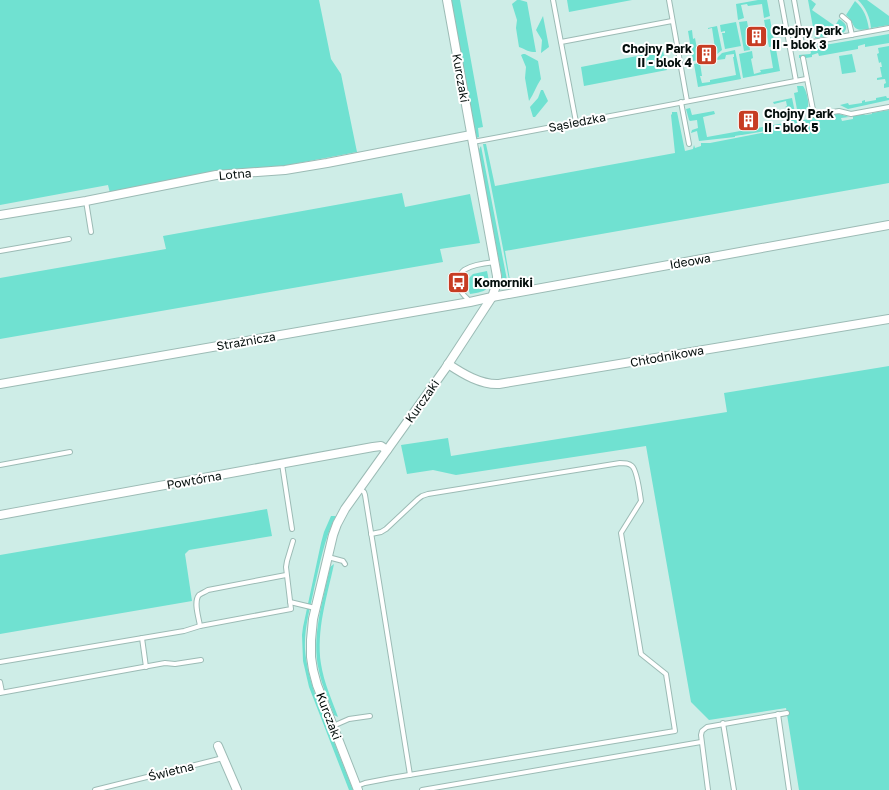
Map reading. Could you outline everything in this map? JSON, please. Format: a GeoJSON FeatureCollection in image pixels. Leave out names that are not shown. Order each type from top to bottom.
{"type":"FeatureCollection","features":[{"type":"Feature","properties":{"kind":"street","name":"Kurczaki"},"geometry":{"type":"LineString","coordinates":[[358,788],[317,685],[311,657],[313,619],[333,535],[345,509],[359,488],[448,364],[492,297],[498,280],[446,0]]}},
{"type":"Feature","properties":{"kind":"street","name":"Lotna"},"geometry":{"type":"LineString","coordinates":[[0,215],[86,201],[216,175],[290,169],[472,138]]}},
{"type":"Feature","properties":{"kind":"street","name":"Ideowa"},"geometry":{"type":"LineString","coordinates":[[492,297],[889,225]]}},
{"type":"Feature","properties":{"kind":"street","name":"Strażnicza"},"geometry":{"type":"LineString","coordinates":[[0,384],[492,297]]}},
{"type":"Feature","properties":{"kind":"street","name":"Chłodnikowa"},"geometry":{"type":"LineString","coordinates":[[448,364],[479,381],[499,384],[889,319]]}},
{"type":"Feature","properties":{"kind":"street","name":"Powtórna"},"geometry":{"type":"LineString","coordinates":[[0,515],[378,446],[384,447],[387,450]]}},
{"type":"Feature","properties":{"kind":"street"},"geometry":{"type":"LineString","coordinates":[[218,746],[237,790]]}},
{"type":"Feature","properties":{"kind":"lane"},"geometry":{"type":"LineString","coordinates":[[552,0],[576,122]]}},
{"type":"Feature","properties":{"kind":"lane"},"geometry":{"type":"LineString","coordinates":[[668,0],[687,101]]}},
{"type":"Feature","properties":{"kind":"lane"},"geometry":{"type":"LineString","coordinates":[[781,0],[796,81]]}},
{"type":"Feature","properties":{"kind":"lane"},"geometry":{"type":"LineString","coordinates":[[794,0],[802,44],[889,28]]}},
{"type":"Feature","properties":{"kind":"lane"},"geometry":{"type":"LineString","coordinates":[[842,16],[849,22],[852,35]]}},
{"type":"Feature","properties":{"kind":"lane"},"geometry":{"type":"LineString","coordinates":[[561,42],[672,21]]}},
{"type":"Feature","properties":{"kind":"lane"},"geometry":{"type":"LineString","coordinates":[[803,58],[814,115],[839,111],[851,114],[889,107]]}},
{"type":"Feature","properties":{"kind":"lane","name":"Sąsiedzka"},"geometry":{"type":"LineString","coordinates":[[472,138],[576,122],[806,79]]}},
{"type":"Feature","properties":{"kind":"lane"},"geometry":{"type":"LineString","coordinates":[[681,102],[689,144]]}},
{"type":"Feature","properties":{"kind":"lane"},"geometry":{"type":"LineString","coordinates":[[86,201],[91,232]]}},
{"type":"Feature","properties":{"kind":"lane"},"geometry":{"type":"LineString","coordinates":[[0,251],[69,239]]}},
{"type":"Feature","properties":{"kind":"lane"},"geometry":{"type":"LineString","coordinates":[[470,302],[463,295],[459,287],[458,282],[461,274],[467,268],[472,266],[494,262]]}},
{"type":"Feature","properties":{"kind":"lane"},"geometry":{"type":"LineString","coordinates":[[0,465],[70,452]]}},
{"type":"Feature","properties":{"kind":"lane"},"geometry":{"type":"LineString","coordinates":[[358,788],[365,783],[676,731],[666,674],[641,654],[621,532],[641,501],[635,471],[632,466],[626,462],[428,494],[418,498],[386,529],[372,534]]}},
{"type":"Feature","properties":{"kind":"lane"},"geometry":{"type":"LineString","coordinates":[[282,464],[292,529]]}},
{"type":"Feature","properties":{"kind":"lane"},"geometry":{"type":"LineString","coordinates":[[359,488],[365,495],[372,534],[410,775]]}},
{"type":"Feature","properties":{"kind":"lane"},"geometry":{"type":"LineString","coordinates":[[0,662],[188,630],[200,626],[290,609],[286,564],[293,541]]}},
{"type":"Feature","properties":{"kind":"lane"},"geometry":{"type":"LineString","coordinates":[[327,557],[343,561],[346,564]]}},
{"type":"Feature","properties":{"kind":"lane"},"geometry":{"type":"LineString","coordinates":[[200,626],[196,604],[197,598],[201,594],[208,590],[286,575]]}},
{"type":"Feature","properties":{"kind":"lane"},"geometry":{"type":"LineString","coordinates":[[290,602],[316,608]]}},
{"type":"Feature","properties":{"kind":"lane"},"geometry":{"type":"LineString","coordinates":[[142,638],[146,667]]}},
{"type":"Feature","properties":{"kind":"lane"},"geometry":{"type":"LineString","coordinates":[[0,682],[1,693],[165,663],[175,664],[201,660]]}},
{"type":"Feature","properties":{"kind":"lane"},"geometry":{"type":"LineString","coordinates":[[708,790],[701,742],[701,735],[704,728],[723,723],[787,713]]}},
{"type":"Feature","properties":{"kind":"lane"},"geometry":{"type":"LineString","coordinates":[[778,714],[789,790]]}},
{"type":"Feature","properties":{"kind":"lane"},"geometry":{"type":"LineString","coordinates":[[333,726],[349,719],[370,716]]}},
{"type":"Feature","properties":{"kind":"lane"},"geometry":{"type":"LineString","coordinates":[[723,723],[734,790]]}},
{"type":"Feature","properties":{"kind":"lane"},"geometry":{"type":"LineString","coordinates":[[422,790],[701,742]]}},
{"type":"Feature","properties":{"kind":"lane","name":"Świetna"},"geometry":{"type":"LineString","coordinates":[[95,790],[223,758]]}},
{"type":"Feature","properties":{"kind":"green space"},"geometry":{"type":"Polygon","coordinates":[[[0,0],[319,0],[331,59],[341,74],[357,152],[283,166],[216,172],[110,193],[108,185],[0,205],[0,0]]]}},
{"type":"Feature","properties":{"kind":"green space"},"geometry":{"type":"Polygon","coordinates":[[[451,0],[460,0],[483,127],[478,128],[479,137],[476,138],[451,0]]]}},
{"type":"Feature","properties":{"kind":"green space"},"geometry":{"type":"Polygon","coordinates":[[[517,0],[527,2],[536,52],[519,47],[516,28],[517,20],[512,4],[517,0]]]}},
{"type":"Feature","properties":{"kind":"green space"},"geometry":{"type":"Polygon","coordinates":[[[567,0],[632,0],[569,12],[567,0]]]}},
{"type":"Feature","properties":{"kind":"green space"},"geometry":{"type":"Polygon","coordinates":[[[767,0],[770,16],[764,18],[762,4],[748,6],[747,4],[741,5],[744,18],[738,20],[736,4],[767,0]]]}},
{"type":"Feature","properties":{"kind":"green space"},"geometry":{"type":"Polygon","coordinates":[[[808,0],[811,0],[816,4],[812,10],[835,26],[839,19],[843,22],[846,26],[845,31],[843,33],[815,38],[808,0]]]}},
{"type":"Feature","properties":{"kind":"green space"},"geometry":{"type":"Polygon","coordinates":[[[858,0],[867,0],[889,16],[889,25],[871,28],[867,13],[858,0]]]}},
{"type":"Feature","properties":{"kind":"green space"},"geometry":{"type":"Polygon","coordinates":[[[855,1],[865,14],[869,29],[856,29],[846,15],[855,1]]]}},
{"type":"Feature","properties":{"kind":"green space"},"geometry":{"type":"Polygon","coordinates":[[[543,16],[549,47],[541,53],[542,40],[536,30],[543,16]]]}},
{"type":"Feature","properties":{"kind":"green space"},"geometry":{"type":"Polygon","coordinates":[[[770,19],[775,46],[769,47],[764,20],[770,19]]]}},
{"type":"Feature","properties":{"kind":"green space"},"geometry":{"type":"Polygon","coordinates":[[[747,21],[748,27],[746,28],[750,50],[744,51],[739,22],[747,21]]]}},
{"type":"Feature","properties":{"kind":"green space"},"geometry":{"type":"Polygon","coordinates":[[[736,22],[741,46],[725,49],[722,33],[725,33],[725,31],[721,32],[720,25],[736,22]]]}},
{"type":"Feature","properties":{"kind":"green space"},"geometry":{"type":"Polygon","coordinates":[[[717,26],[722,50],[716,55],[712,28],[708,28],[717,26]]]}},
{"type":"Feature","properties":{"kind":"green space"},"geometry":{"type":"Polygon","coordinates":[[[692,30],[699,60],[693,61],[688,31],[692,30]]]}},
{"type":"Feature","properties":{"kind":"green space"},"geometry":{"type":"Polygon","coordinates":[[[889,34],[889,43],[865,47],[865,44],[858,46],[858,49],[819,56],[818,53],[812,55],[812,57],[799,58],[799,55],[810,54],[810,49],[813,47],[889,34]]]}},
{"type":"Feature","properties":{"kind":"green space"},"geometry":{"type":"Polygon","coordinates":[[[889,46],[889,87],[884,88],[884,84],[886,83],[885,79],[877,80],[877,78],[882,77],[880,67],[882,67],[881,62],[879,63],[877,54],[879,53],[878,48],[889,46]]]}},
{"type":"Feature","properties":{"kind":"green space"},"geometry":{"type":"Polygon","coordinates":[[[776,49],[780,71],[743,78],[739,54],[752,51],[753,58],[751,59],[754,74],[761,72],[760,70],[773,68],[770,50],[776,49]]]}},
{"type":"Feature","properties":{"kind":"green space"},"geometry":{"type":"Polygon","coordinates":[[[735,50],[741,79],[698,87],[694,64],[700,63],[702,76],[700,76],[702,83],[736,75],[733,57],[734,54],[726,55],[725,59],[717,60],[722,53],[735,50]]]}},
{"type":"Feature","properties":{"kind":"green space"},"geometry":{"type":"Polygon","coordinates":[[[663,51],[667,70],[584,86],[581,67],[663,51]]]}},
{"type":"Feature","properties":{"kind":"green space"},"geometry":{"type":"Polygon","coordinates":[[[523,54],[538,61],[541,79],[529,101],[525,78],[526,67],[521,55],[523,54]]]}},
{"type":"Feature","properties":{"kind":"green space"},"geometry":{"type":"Polygon","coordinates":[[[852,54],[856,72],[842,74],[839,56],[852,54]]]}},
{"type":"Feature","properties":{"kind":"green space"},"geometry":{"type":"Polygon","coordinates":[[[797,86],[803,86],[808,100],[808,109],[801,115],[798,115],[794,93],[798,92],[797,86]]]}},
{"type":"Feature","properties":{"kind":"green space"},"geometry":{"type":"Polygon","coordinates":[[[541,90],[543,90],[548,101],[535,117],[533,117],[530,107],[538,98],[541,90]]]}},
{"type":"Feature","properties":{"kind":"green space"},"geometry":{"type":"Polygon","coordinates":[[[886,96],[889,100],[848,109],[840,105],[848,103],[849,105],[862,103],[862,101],[865,100],[865,102],[876,100],[876,98],[886,96]]]}},
{"type":"Feature","properties":{"kind":"green space"},"geometry":{"type":"Polygon","coordinates":[[[792,98],[798,127],[802,126],[802,122],[799,121],[836,113],[849,117],[841,118],[842,121],[853,119],[853,116],[889,110],[889,183],[505,251],[511,286],[510,285],[483,144],[486,144],[495,186],[675,153],[671,115],[672,112],[677,112],[685,151],[693,149],[694,145],[695,148],[701,146],[701,143],[710,143],[772,131],[699,141],[697,131],[691,133],[692,130],[698,128],[697,120],[689,120],[686,109],[690,108],[692,115],[714,111],[715,114],[703,117],[707,137],[790,122],[788,108],[785,107],[787,106],[786,101],[774,104],[773,102],[792,98]]]}},
{"type":"Feature","properties":{"kind":"green space"},"geometry":{"type":"Polygon","coordinates":[[[481,146],[508,288],[505,287],[503,283],[479,153],[481,146]]]}},
{"type":"Feature","properties":{"kind":"green space"},"geometry":{"type":"Polygon","coordinates":[[[402,193],[405,207],[470,194],[480,243],[440,249],[443,262],[0,339],[0,278],[166,249],[163,236],[402,193]]]}},
{"type":"Feature","properties":{"kind":"green space"},"geometry":{"type":"Polygon","coordinates":[[[487,271],[489,282],[487,288],[481,292],[470,294],[468,279],[473,274],[487,271]]]}},
{"type":"Feature","properties":{"kind":"green space"},"geometry":{"type":"Polygon","coordinates":[[[889,366],[889,790],[799,790],[786,708],[709,720],[691,702],[646,446],[456,475],[433,470],[407,474],[401,445],[448,438],[451,456],[727,412],[724,393],[889,366]]]}},
{"type":"Feature","properties":{"kind":"green space"},"geometry":{"type":"Polygon","coordinates":[[[267,509],[272,536],[189,550],[185,554],[192,601],[0,634],[0,555],[267,509]]]}},
{"type":"Feature","properties":{"kind":"green space"},"geometry":{"type":"Polygon","coordinates":[[[331,516],[336,516],[328,534],[320,561],[305,634],[305,649],[307,665],[314,691],[353,790],[349,790],[309,687],[303,661],[303,627],[321,543],[331,516]]]}},
{"type":"Feature","properties":{"kind":"green space"},"geometry":{"type":"Polygon","coordinates":[[[334,564],[321,626],[320,651],[324,678],[338,717],[334,715],[322,682],[319,671],[316,645],[321,606],[330,567],[334,564]]]}},
{"type":"Feature","properties":{"kind":"place","name":"Chojny Park II - blok 3"},"geometry":{"type":"Point","coordinates":[757,37]}},
{"type":"Feature","properties":{"kind":"place","name":"Chojny Park II - blok 4"},"geometry":{"type":"Point","coordinates":[707,55]}},
{"type":"Feature","properties":{"kind":"place","name":"Chojny Park II - blok 5"},"geometry":{"type":"Point","coordinates":[748,120]}},
{"type":"Feature","properties":{"kind":"place","name":"Komorniki"},"geometry":{"type":"Point","coordinates":[458,282]}}]}
